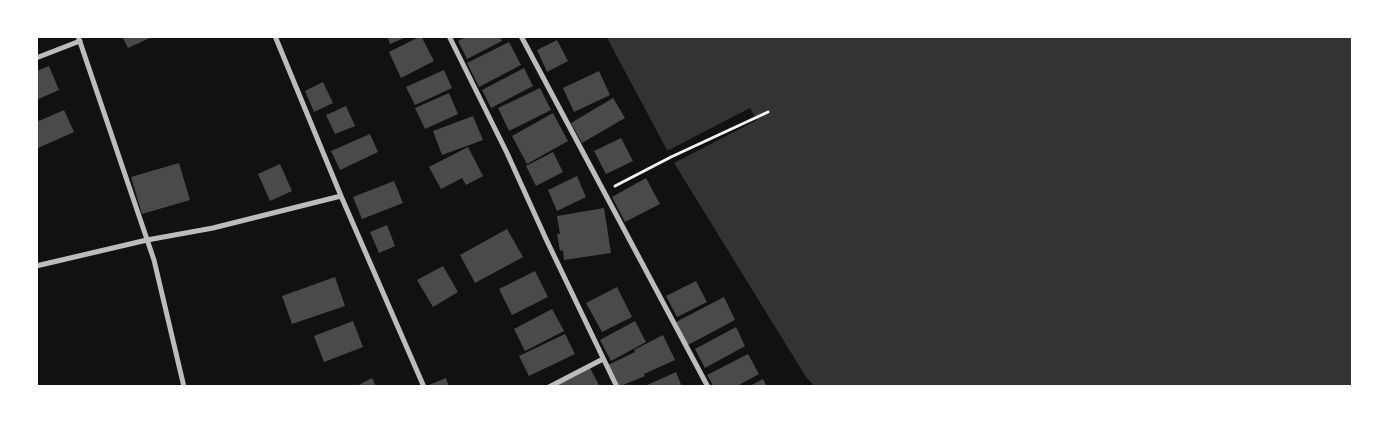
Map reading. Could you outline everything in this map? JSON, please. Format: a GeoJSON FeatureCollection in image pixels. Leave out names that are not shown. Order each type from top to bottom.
{"type":"FeatureCollection","features":[{"type":"Feature","properties":{"kind":"street"},"geometry":{"type":"LineString","coordinates":[[275,36],[341,196],[424,387]]}},
{"type":"Feature","properties":{"kind":"street"},"geometry":{"type":"LineString","coordinates":[[449,36],[507,153],[550,248],[617,387]]}},
{"type":"Feature","properties":{"kind":"street"},"geometry":{"type":"LineString","coordinates":[[521,36],[708,387]]}},
{"type":"Feature","properties":{"kind":"street"},"geometry":{"type":"LineString","coordinates":[[36,58],[79,39],[154,260],[184,387]]}},
{"type":"Feature","properties":{"kind":"street"},"geometry":{"type":"LineString","coordinates":[[36,266],[147,240],[213,228],[341,196]]}},
{"type":"Feature","properties":{"kind":"street"},"geometry":{"type":"LineString","coordinates":[[550,387],[603,359]]}},
{"type":"Feature","properties":{"kind":"path"},"geometry":{"type":"LineString","coordinates":[[603,192],[671,157],[768,112]]}},
{"type":"Feature","properties":{"kind":"shaded area"},"geometry":{"type":"Polygon","coordinates":[[[606,36],[1353,36],[1353,387],[815,387],[806,377],[674,163],[606,36]]]}},
{"type":"Feature","properties":{"kind":"pier"},"geometry":{"type":"Polygon","coordinates":[[[750,108],[757,120],[674,163],[667,151],[750,108]]]}},
{"type":"Feature","properties":{"kind":"building"},"geometry":{"type":"Polygon","coordinates":[[[122,36],[154,36],[128,48],[122,36]]]}},
{"type":"Feature","properties":{"kind":"building"},"geometry":{"type":"Polygon","coordinates":[[[387,36],[409,36],[390,44],[387,36]]]}},
{"type":"Feature","properties":{"kind":"building"},"geometry":{"type":"Polygon","coordinates":[[[421,36],[434,61],[401,78],[389,52],[421,36]]]}},
{"type":"Feature","properties":{"kind":"building"},"geometry":{"type":"Polygon","coordinates":[[[468,36],[499,36],[502,41],[467,59],[458,41],[468,36]]]}},
{"type":"Feature","properties":{"kind":"building"},"geometry":{"type":"Polygon","coordinates":[[[557,40],[568,61],[547,72],[537,50],[557,40]]]}},
{"type":"Feature","properties":{"kind":"building"},"geometry":{"type":"Polygon","coordinates":[[[509,42],[521,65],[479,87],[467,63],[509,42]]]}},
{"type":"Feature","properties":{"kind":"building"},"geometry":{"type":"Polygon","coordinates":[[[49,66],[59,90],[36,100],[36,71],[49,66]]]}},
{"type":"Feature","properties":{"kind":"building"},"geometry":{"type":"Polygon","coordinates":[[[524,68],[533,86],[491,108],[482,90],[524,68]]]}},
{"type":"Feature","properties":{"kind":"building"},"geometry":{"type":"Polygon","coordinates":[[[444,70],[452,88],[415,105],[406,87],[444,70]]]}},
{"type":"Feature","properties":{"kind":"building"},"geometry":{"type":"Polygon","coordinates":[[[599,71],[610,95],[574,112],[563,88],[599,71]]]}},
{"type":"Feature","properties":{"kind":"building"},"geometry":{"type":"Polygon","coordinates":[[[323,82],[333,103],[314,112],[305,91],[323,82]]]}},
{"type":"Feature","properties":{"kind":"building"},"geometry":{"type":"Polygon","coordinates":[[[540,88],[551,110],[509,131],[498,108],[540,88]]]}},
{"type":"Feature","properties":{"kind":"building"},"geometry":{"type":"Polygon","coordinates":[[[449,93],[458,114],[425,129],[415,108],[449,93]]]}},
{"type":"Feature","properties":{"kind":"building"},"geometry":{"type":"Polygon","coordinates":[[[613,98],[625,118],[582,143],[571,123],[613,98]]]}},
{"type":"Feature","properties":{"kind":"building"},"geometry":{"type":"Polygon","coordinates":[[[346,106],[355,126],[335,134],[326,115],[346,106]]]}},
{"type":"Feature","properties":{"kind":"building"},"geometry":{"type":"Polygon","coordinates":[[[64,110],[74,132],[36,149],[36,115],[39,121],[64,110]]]}},
{"type":"Feature","properties":{"kind":"building"},"geometry":{"type":"Polygon","coordinates":[[[553,113],[568,141],[527,164],[512,136],[553,113]]]}},
{"type":"Feature","properties":{"kind":"building"},"geometry":{"type":"Polygon","coordinates":[[[473,116],[483,140],[442,155],[433,131],[473,116]]]}},
{"type":"Feature","properties":{"kind":"building"},"geometry":{"type":"Polygon","coordinates":[[[370,134],[378,152],[340,170],[331,151],[370,134]]]}},
{"type":"Feature","properties":{"kind":"building"},"geometry":{"type":"Polygon","coordinates":[[[621,138],[633,161],[606,174],[594,151],[621,138]]]}},
{"type":"Feature","properties":{"kind":"building"},"geometry":{"type":"Polygon","coordinates":[[[468,147],[483,176],[466,185],[462,178],[441,189],[429,167],[468,147]]]}},
{"type":"Feature","properties":{"kind":"building"},"geometry":{"type":"Polygon","coordinates":[[[553,152],[563,172],[536,186],[526,166],[553,152]]]}},
{"type":"Feature","properties":{"kind":"building"},"geometry":{"type":"Polygon","coordinates":[[[179,163],[190,200],[142,214],[131,177],[179,163]]]}},
{"type":"Feature","properties":{"kind":"building"},"geometry":{"type":"Polygon","coordinates":[[[280,164],[292,191],[270,201],[258,174],[280,164]]]}},
{"type":"Feature","properties":{"kind":"building"},"geometry":{"type":"Polygon","coordinates":[[[577,176],[586,197],[557,211],[548,190],[577,176]]]}},
{"type":"Feature","properties":{"kind":"building"},"geometry":{"type":"Polygon","coordinates":[[[646,178],[660,204],[625,222],[612,197],[646,178]]]}},
{"type":"Feature","properties":{"kind":"building"},"geometry":{"type":"Polygon","coordinates":[[[394,181],[403,203],[362,219],[353,197],[394,181]]]}},
{"type":"Feature","properties":{"kind":"building"},"geometry":{"type":"Polygon","coordinates":[[[604,208],[611,253],[564,260],[563,250],[560,251],[557,234],[560,234],[557,216],[604,208]]]}},
{"type":"Feature","properties":{"kind":"building"},"geometry":{"type":"Polygon","coordinates":[[[387,225],[395,246],[379,253],[370,232],[387,225]]]}},
{"type":"Feature","properties":{"kind":"building"},"geometry":{"type":"Polygon","coordinates":[[[507,229],[523,257],[475,283],[460,255],[507,229]]]}},
{"type":"Feature","properties":{"kind":"building"},"geometry":{"type":"Polygon","coordinates":[[[443,266],[458,292],[433,307],[417,280],[443,266]]]}},
{"type":"Feature","properties":{"kind":"building"},"geometry":{"type":"Polygon","coordinates":[[[535,271],[548,297],[512,315],[499,289],[535,271]]]}},
{"type":"Feature","properties":{"kind":"building"},"geometry":{"type":"Polygon","coordinates":[[[335,277],[345,306],[292,324],[282,296],[335,277]]]}},
{"type":"Feature","properties":{"kind":"building"},"geometry":{"type":"Polygon","coordinates":[[[696,281],[707,302],[677,317],[666,296],[696,281]]]}},
{"type":"Feature","properties":{"kind":"building"},"geometry":{"type":"Polygon","coordinates":[[[617,287],[632,317],[602,332],[586,303],[617,287]]]}},
{"type":"Feature","properties":{"kind":"building"},"geometry":{"type":"Polygon","coordinates":[[[724,297],[735,320],[688,345],[676,322],[724,297]]]}},
{"type":"Feature","properties":{"kind":"building"},"geometry":{"type":"Polygon","coordinates":[[[552,309],[564,331],[525,351],[514,329],[552,309]]]}},
{"type":"Feature","properties":{"kind":"building"},"geometry":{"type":"Polygon","coordinates":[[[353,321],[363,347],[324,362],[314,336],[353,321]]]}},
{"type":"Feature","properties":{"kind":"building"},"geometry":{"type":"Polygon","coordinates":[[[635,321],[646,342],[611,361],[600,340],[635,321]]]}},
{"type":"Feature","properties":{"kind":"building"},"geometry":{"type":"Polygon","coordinates":[[[736,327],[745,346],[705,368],[695,349],[736,327]]]}},
{"type":"Feature","properties":{"kind":"building"},"geometry":{"type":"Polygon","coordinates":[[[565,334],[575,354],[529,376],[519,356],[565,334]]]}},
{"type":"Feature","properties":{"kind":"building"},"geometry":{"type":"Polygon","coordinates":[[[663,335],[675,360],[644,374],[645,376],[618,387],[608,365],[635,352],[634,350],[663,335]]]}},
{"type":"Feature","properties":{"kind":"building"},"geometry":{"type":"Polygon","coordinates":[[[748,354],[759,374],[735,387],[714,387],[707,375],[748,354]]]}},
{"type":"Feature","properties":{"kind":"building"},"geometry":{"type":"Polygon","coordinates":[[[590,368],[600,387],[552,387],[590,368]]]}},
{"type":"Feature","properties":{"kind":"building"},"geometry":{"type":"Polygon","coordinates":[[[676,372],[682,387],[643,387],[676,372]]]}},
{"type":"Feature","properties":{"kind":"building"},"geometry":{"type":"Polygon","coordinates":[[[372,378],[376,387],[355,387],[372,378]]]}},
{"type":"Feature","properties":{"kind":"building"},"geometry":{"type":"Polygon","coordinates":[[[446,378],[449,387],[424,387],[446,378]]]}},
{"type":"Feature","properties":{"kind":"building"},"geometry":{"type":"Polygon","coordinates":[[[763,379],[767,387],[748,387],[763,379]]]}}]}
